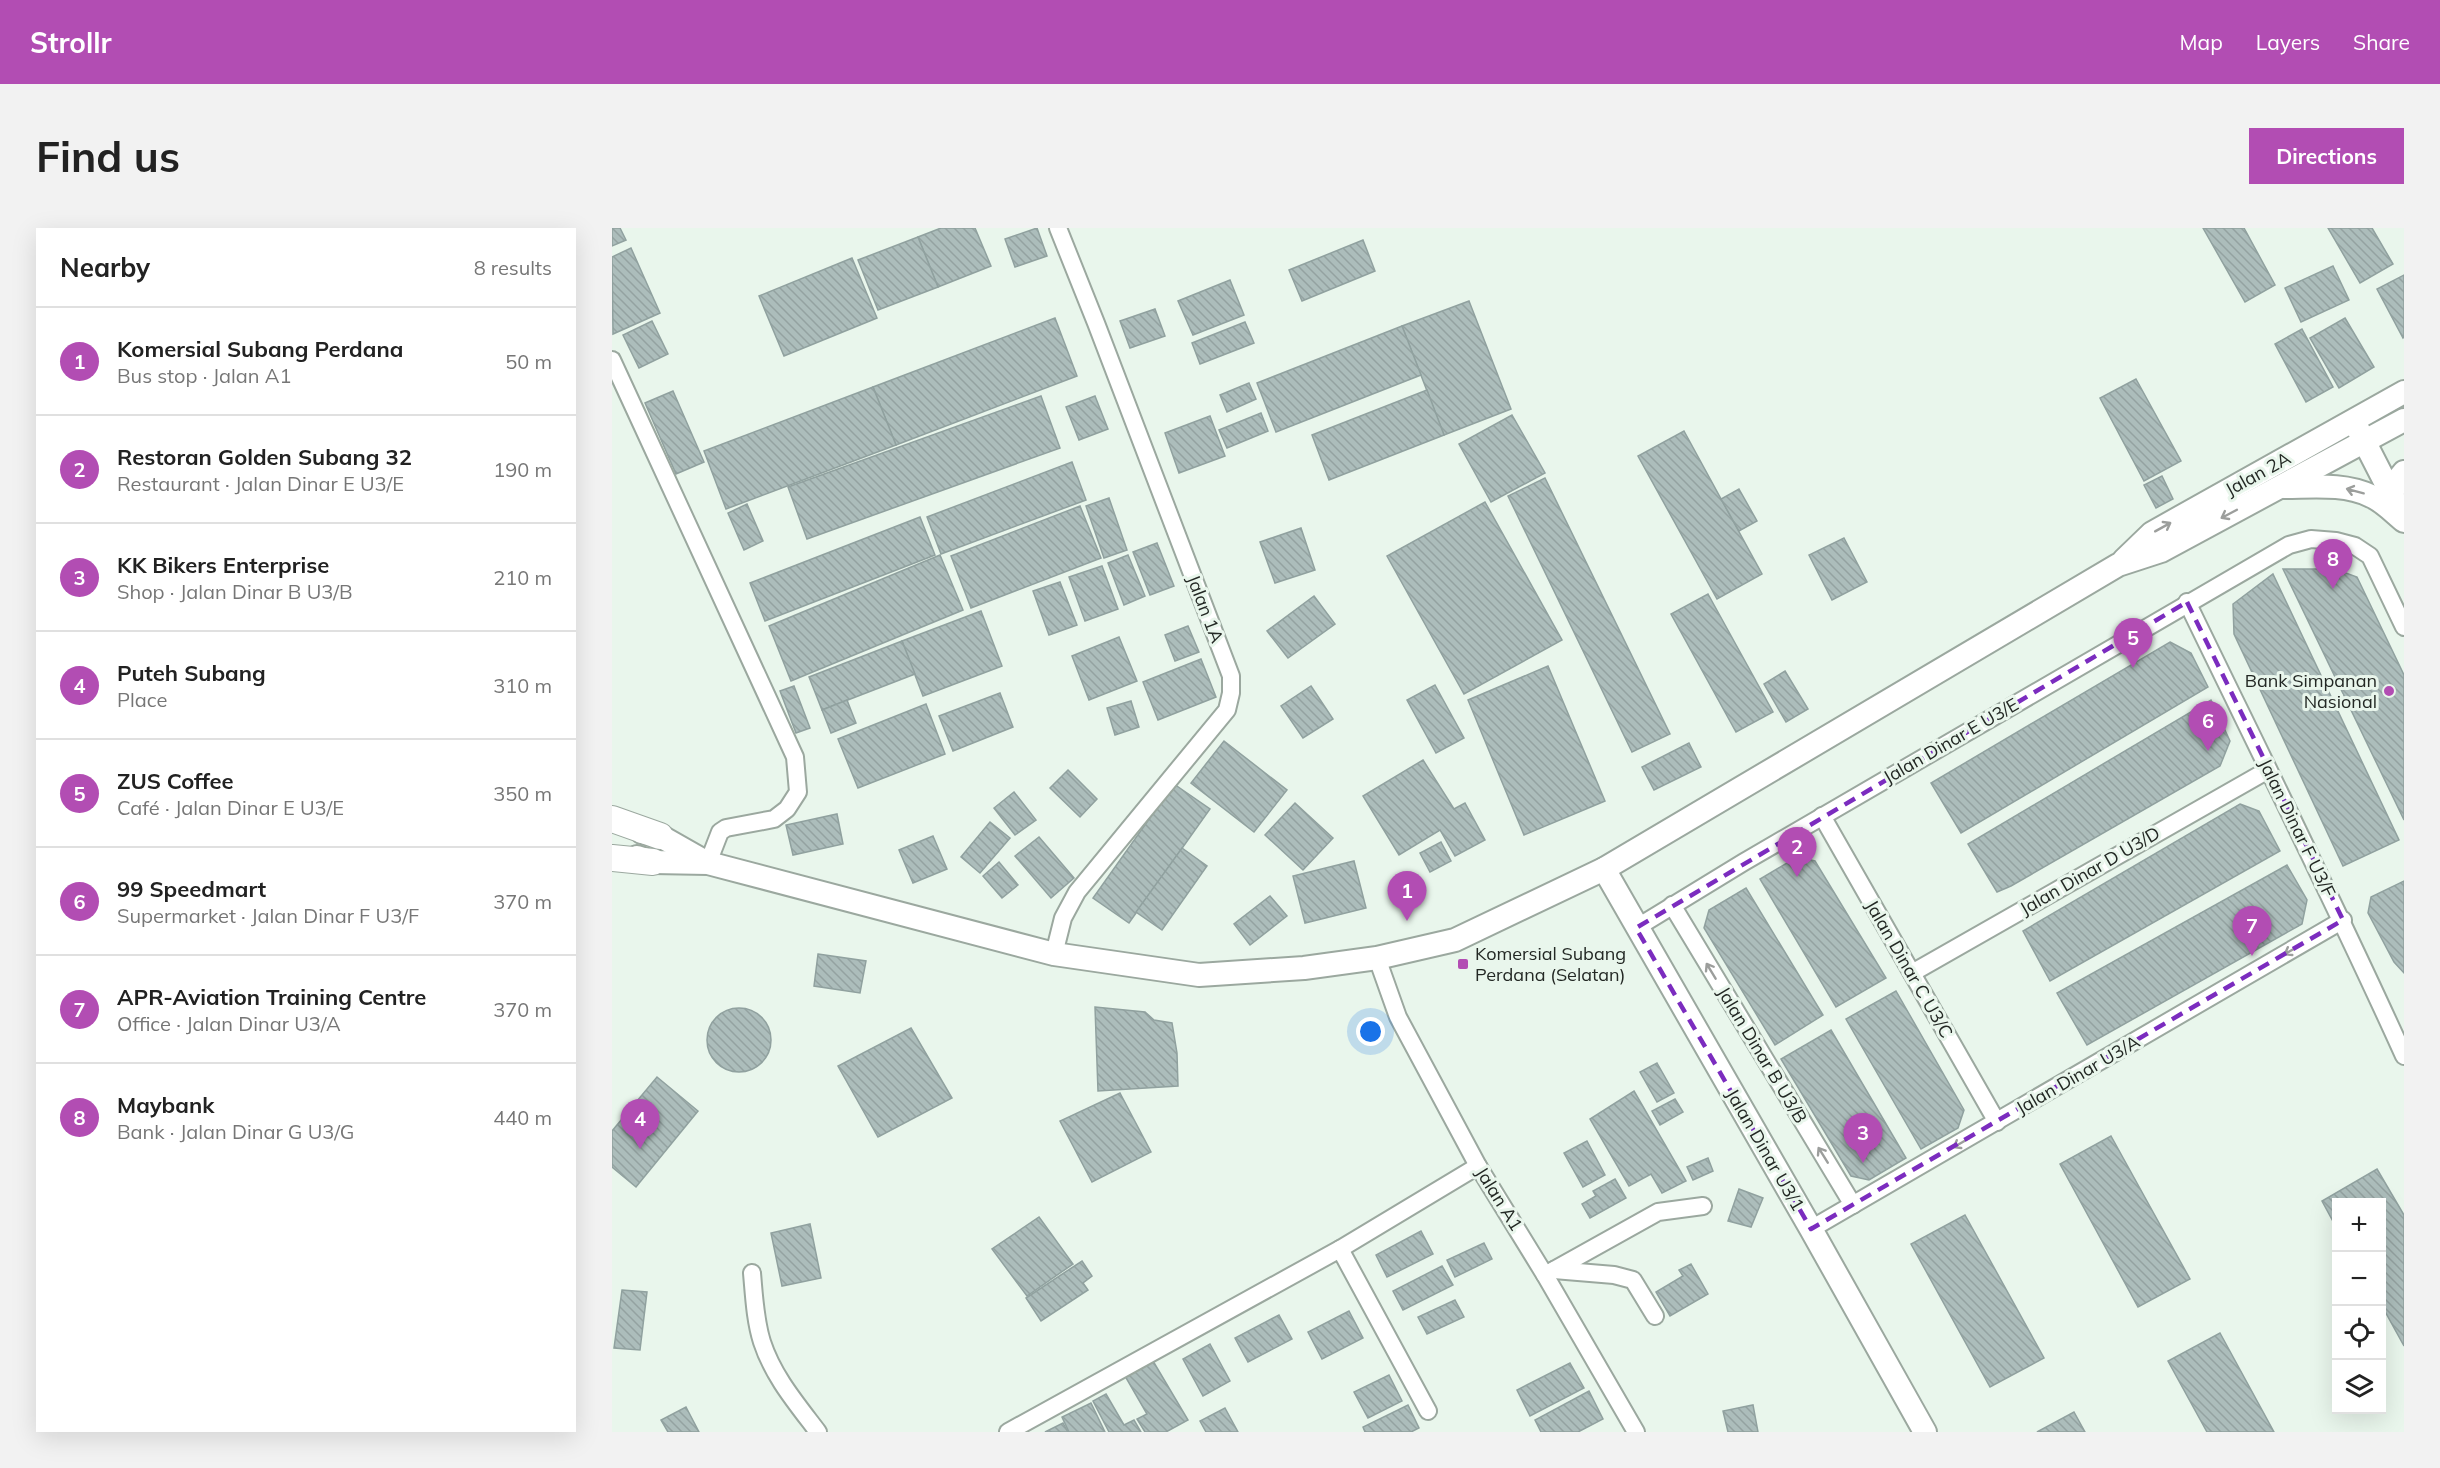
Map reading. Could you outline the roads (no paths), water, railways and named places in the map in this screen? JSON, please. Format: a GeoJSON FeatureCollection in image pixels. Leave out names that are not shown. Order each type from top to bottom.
{"type":"FeatureCollection","features":[{"type":"Feature","properties":{"kind":"main road"},"geometry":{"type":"LineString","coordinates":[[612,819],[660,836]]}},
{"type":"Feature","properties":{"kind":"main road"},"geometry":{"type":"LineString","coordinates":[[612,858],[653,862]]}},
{"type":"Feature","properties":{"kind":"street","name":"Jalan 1A"},"geometry":{"type":"LineString","coordinates":[[1054,954],[1063,918],[1077,892],[1227,710],[1231,693],[1231,676],[1058,228]]}},
{"type":"Feature","properties":{"kind":"street"},"geometry":{"type":"LineString","coordinates":[[612,360],[795,757],[798,792],[788,809],[774,819],[726,828],[720,832],[708,863]]}},
{"type":"Feature","properties":{"kind":"street","name":"Jalan 2A"},"geometry":{"type":"LineString","coordinates":[[2118,565],[2152,533],[2353,420],[2401,401]]}},
{"type":"Feature","properties":{"kind":"street"},"geometry":{"type":"LineString","coordinates":[[2353,420],[2404,520]]}},
{"type":"Feature","properties":{"kind":"street"},"geometry":{"type":"LineString","coordinates":[[612,851],[653,862],[708,863],[1054,954],[1199,975],[1304,968],[1377,958],[1455,940],[1604,869],[2118,565],[2161,551],[2404,420]]}},
{"type":"Feature","properties":{"kind":"street"},"geometry":{"type":"LineString","coordinates":[[2392,496],[2395,483],[2404,472]]}},
{"type":"Feature","properties":{"kind":"street"},"geometry":{"type":"LineString","coordinates":[[2281,486],[2341,487],[2355,490],[2373,496],[2404,520]]}},
{"type":"Feature","properties":{"kind":"street","name":"Jalan Dinar E U3/E"},"geometry":{"type":"LineString","coordinates":[[1636,928],[1822,816],[2289,544],[2311,539],[2336,541],[2355,546],[2370,556],[2404,627]]}},
{"type":"Feature","properties":{"kind":"street","name":"Jalan Dinar F U3/F"},"geometry":{"type":"LineString","coordinates":[[2187,602],[2309,856],[2343,920],[2404,1056]]}},
{"type":"Feature","properties":{"kind":"street","name":"Jalan Dinar D U3/D"},"geometry":{"type":"LineString","coordinates":[[1912,973],[2268,770]]}},
{"type":"Feature","properties":{"kind":"street","name":"Jalan Dinar C U3/C"},"geometry":{"type":"LineString","coordinates":[[1822,816],[1997,1122]]}},
{"type":"Feature","properties":{"kind":"street"},"geometry":{"type":"LineString","coordinates":[[612,825],[660,836],[708,863]]}},
{"type":"Feature","properties":{"kind":"street","name":"Jalan Dinar U3/1"},"geometry":{"type":"LineString","coordinates":[[1604,869],[1925,1432]]}},
{"type":"Feature","properties":{"kind":"street","name":"Jalan Dinar B U3/B"},"geometry":{"type":"LineString","coordinates":[[1672,905],[1853,1205]]}},
{"type":"Feature","properties":{"kind":"street","name":"Jalan Dinar U3/A"},"geometry":{"type":"LineString","coordinates":[[1811,1229],[2343,920]]}},
{"type":"Feature","properties":{"kind":"street","name":"Jalan A1"},"geometry":{"type":"LineString","coordinates":[[1377,958],[1398,1017],[1478,1166],[1550,1273],[1636,1432]]}},
{"type":"Feature","properties":{"kind":"street"},"geometry":{"type":"LineString","coordinates":[[1008,1432],[1340,1248],[1478,1166]]}},
{"type":"Feature","properties":{"kind":"street"},"geometry":{"type":"LineString","coordinates":[[1550,1273],[1658,1212],[1703,1206]]}},
{"type":"Feature","properties":{"kind":"street"},"geometry":{"type":"LineString","coordinates":[[1340,1248],[1428,1412]]}},
{"type":"Feature","properties":{"kind":"street"},"geometry":{"type":"LineString","coordinates":[[752,1273],[761,1340],[771,1365],[784,1388],[818,1432]]}},
{"type":"Feature","properties":{"kind":"street"},"geometry":{"type":"LineString","coordinates":[[1550,1273],[1614,1275],[1633,1280],[1655,1316]]}},
{"type":"Feature","properties":{"kind":"place","name":"Maybank"},"geometry":{"type":"Point","coordinates":[2333,589]}},
{"type":"Feature","properties":{"kind":"place","name":"ZUS Coffee"},"geometry":{"type":"Point","coordinates":[2133,668]}},
{"type":"Feature","properties":{"kind":"place","name":"Bank Simpanan Nasional"},"geometry":{"type":"Point","coordinates":[2389,691]}},
{"type":"Feature","properties":{"kind":"place","name":"99 Speedmart"},"geometry":{"type":"Point","coordinates":[2208,751]}},
{"type":"Feature","properties":{"kind":"place","name":"Restoran Golden Subang 32"},"geometry":{"type":"Point","coordinates":[1797,877]}},
{"type":"Feature","properties":{"kind":"place","name":"Komersial Subang Perdana"},"geometry":{"type":"Point","coordinates":[1407,921]}},
{"type":"Feature","properties":{"kind":"place","name":"APR-Aviation Training Centre"},"geometry":{"type":"Point","coordinates":[2252,956]}},
{"type":"Feature","properties":{"kind":"place","name":"Komersial Subang Perdana (Selatan)"},"geometry":{"type":"Point","coordinates":[1463,964]}},
{"type":"Feature","properties":{"kind":"place","name":"Puteh Subang"},"geometry":{"type":"Point","coordinates":[640,1149]}},
{"type":"Feature","properties":{"kind":"place","name":"KK Bikers Enterprise"},"geometry":{"type":"Point","coordinates":[1863,1163]}}]}
